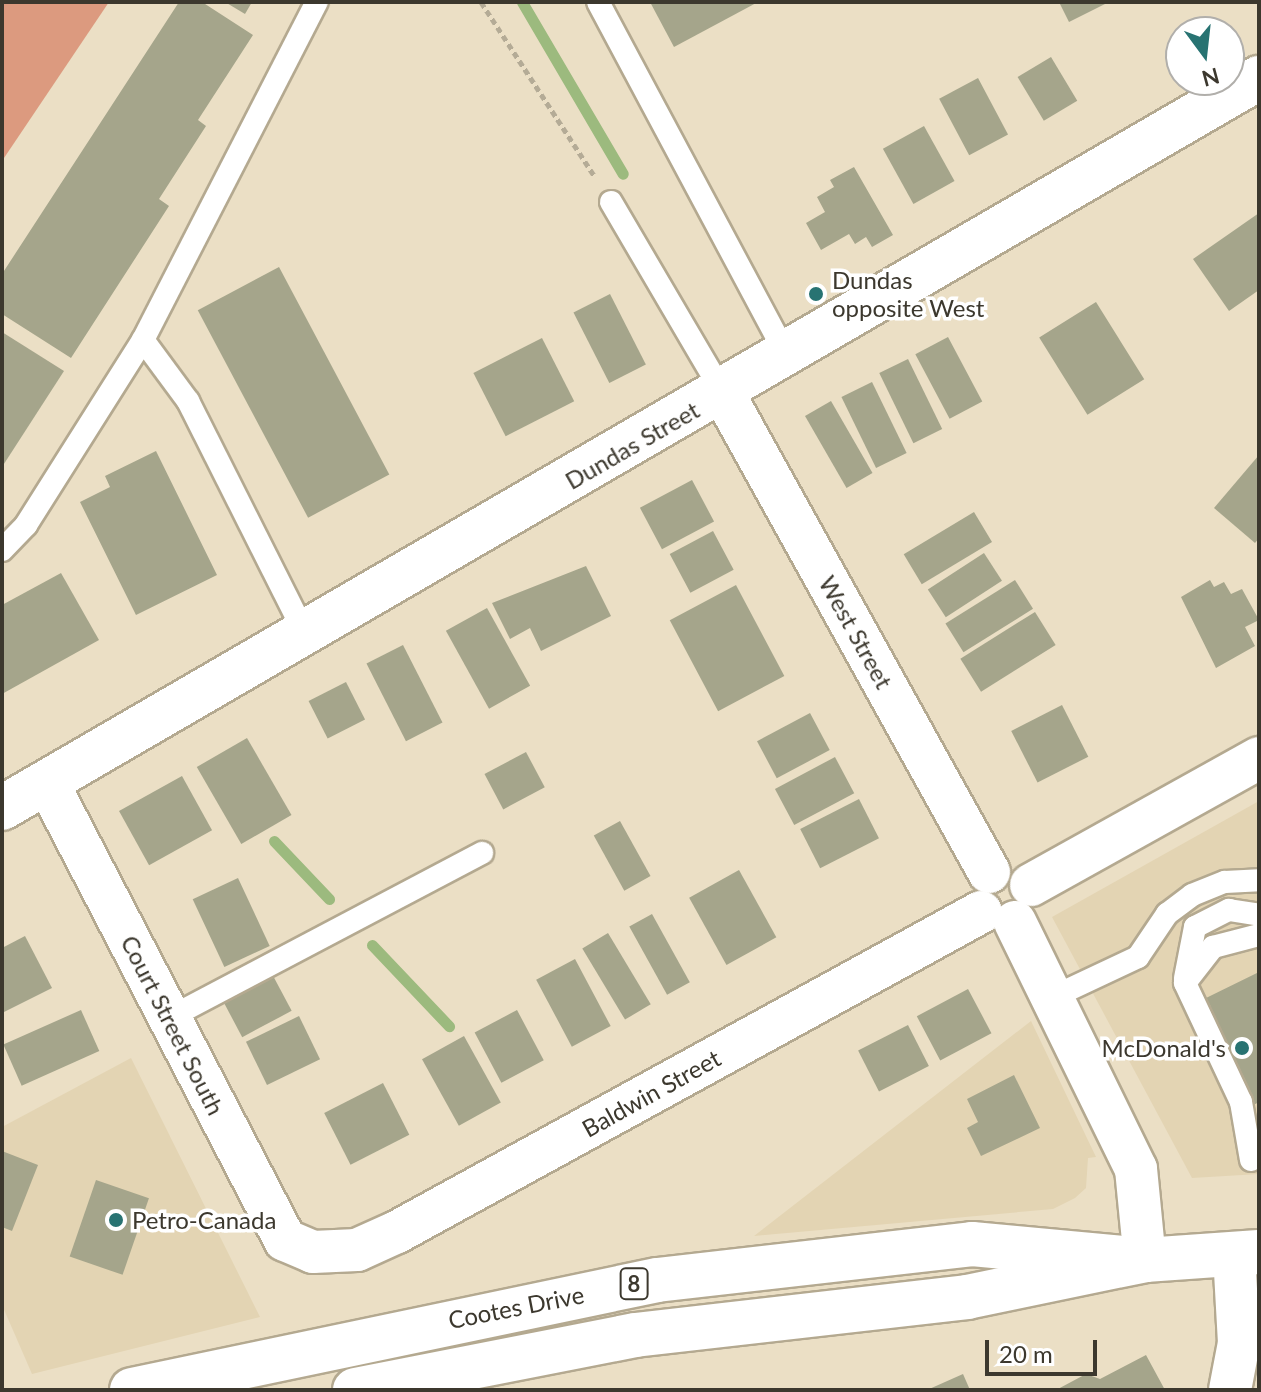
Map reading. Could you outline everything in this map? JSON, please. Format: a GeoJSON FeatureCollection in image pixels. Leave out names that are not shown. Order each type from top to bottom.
{"type":"FeatureCollection","features":[{"type":"Feature","properties":{"kind":"main road","name":"Dundas Street"},"geometry":{"type":"LineString","coordinates":[[2,808],[787,356],[1259,78]]}},
{"type":"Feature","properties":{"kind":"main road","name":"Cootes Drive"},"geometry":{"type":"LineString","coordinates":[[132,1390],[657,1280],[972,1244],[1145,1260]]}},
{"type":"Feature","properties":{"kind":"main road","name":"Cootes Drive"},"geometry":{"type":"LineString","coordinates":[[355,1390],[635,1335],[967,1297],[1145,1260],[1246,1253]]}},
{"type":"Feature","properties":{"kind":"street","name":"West Street"},"geometry":{"type":"LineString","coordinates":[[723,393],[1004,898],[1053,997],[1136,1169],[1145,1260]]}},
{"type":"Feature","properties":{"kind":"street","name":"Baldwin Street"},"geometry":{"type":"LineString","coordinates":[[313,1252],[357,1250],[397,1232],[1259,758]]}},
{"type":"Feature","properties":{"kind":"street","name":"Court Street South"},"geometry":{"type":"LineString","coordinates":[[47,782],[285,1240],[313,1252]]}},
{"type":"Feature","properties":{"kind":"street"},"geometry":{"type":"LineString","coordinates":[[1230,1390],[1239,1343],[1246,1253]]}},
{"type":"Feature","properties":{"kind":"lane"},"geometry":{"type":"LineString","coordinates":[[2,550],[26,525],[143,340],[317,2]]}},
{"type":"Feature","properties":{"kind":"lane"},"geometry":{"type":"LineString","coordinates":[[598,2],[787,356]]}},
{"type":"Feature","properties":{"kind":"lane"},"geometry":{"type":"LineString","coordinates":[[611,202],[723,393]]}},
{"type":"Feature","properties":{"kind":"lane"},"geometry":{"type":"LineString","coordinates":[[143,340],[188,401],[304,632]]}},
{"type":"Feature","properties":{"kind":"lane"},"geometry":{"type":"LineString","coordinates":[[169,1018],[482,853]]}},
{"type":"Feature","properties":{"kind":"lane"},"geometry":{"type":"LineString","coordinates":[[1053,997],[1138,957],[1167,914],[1192,895],[1225,882],[1259,880]]}},
{"type":"Feature","properties":{"kind":"lane"},"geometry":{"type":"LineString","coordinates":[[1251,1160],[1241,1102],[1185,983],[1195,927],[1229,910],[1259,915]]}},
{"type":"Feature","properties":{"kind":"lane"},"geometry":{"type":"LineString","coordinates":[[1185,983],[1213,947],[1259,935]]}},
{"type":"Feature","properties":{"kind":"path"},"geometry":{"type":"LineString","coordinates":[[481,2],[611,202]]}},
{"type":"Feature","properties":{"kind":"shaded area"},"geometry":{"type":"Polygon","coordinates":[[[2,2],[109,2],[2,161],[2,2]]]}},
{"type":"Feature","properties":{"kind":"shaded area"},"geometry":{"type":"Polygon","coordinates":[[[1259,801],[1259,1174],[1192,1178],[1052,917],[1259,801]]]}},
{"type":"Feature","properties":{"kind":"shaded area"},"geometry":{"type":"Polygon","coordinates":[[[1031,1021],[1096,1157],[1088,1158],[1086,1188],[1075,1198],[1053,1209],[754,1236],[1031,1021]]]}},
{"type":"Feature","properties":{"kind":"shaded area"},"geometry":{"type":"Polygon","coordinates":[[[131,1058],[260,1317],[32,1374],[2,1305],[2,1127],[131,1058]]]}},
{"type":"Feature","properties":{"kind":"building"},"geometry":{"type":"Polygon","coordinates":[[[179,2],[202,2],[253,35],[198,120],[206,126],[159,199],[169,206],[71,358],[2,314],[2,274],[179,2]]]}},
{"type":"Feature","properties":{"kind":"building"},"geometry":{"type":"Polygon","coordinates":[[[225,2],[252,2],[245,14],[225,2]]]}},
{"type":"Feature","properties":{"kind":"building"},"geometry":{"type":"Polygon","coordinates":[[[650,2],[758,2],[674,47],[650,2]]]}},
{"type":"Feature","properties":{"kind":"building"},"geometry":{"type":"Polygon","coordinates":[[[1059,2],[1109,2],[1069,22],[1059,2]]]}},
{"type":"Feature","properties":{"kind":"building"},"geometry":{"type":"Polygon","coordinates":[[[1051,57],[1077,101],[1044,121],[1018,77],[1051,57]]]}},
{"type":"Feature","properties":{"kind":"building"},"geometry":{"type":"Polygon","coordinates":[[[978,78],[1008,135],[969,155],[939,99],[978,78]]]}},
{"type":"Feature","properties":{"kind":"building"},"geometry":{"type":"Polygon","coordinates":[[[924,126],[955,181],[913,204],[883,149],[924,126]]]}},
{"type":"Feature","properties":{"kind":"building"},"geometry":{"type":"Polygon","coordinates":[[[854,167],[893,235],[872,247],[866,237],[855,244],[849,234],[821,250],[806,223],[825,212],[817,197],[834,187],[830,180],[854,167]]]}},
{"type":"Feature","properties":{"kind":"building"},"geometry":{"type":"Polygon","coordinates":[[[1259,213],[1259,290],[1229,311],[1193,259],[1259,213]]]}},
{"type":"Feature","properties":{"kind":"building"},"geometry":{"type":"Polygon","coordinates":[[[279,267],[389,474],[308,518],[198,310],[279,267]]]}},
{"type":"Feature","properties":{"kind":"building"},"geometry":{"type":"Polygon","coordinates":[[[610,294],[646,364],[609,383],[573,313],[610,294]]]}},
{"type":"Feature","properties":{"kind":"building"},"geometry":{"type":"Polygon","coordinates":[[[1096,302],[1144,379],[1087,415],[1039,338],[1096,302]]]}},
{"type":"Feature","properties":{"kind":"building"},"geometry":{"type":"Polygon","coordinates":[[[2,332],[64,371],[2,467],[2,332]]]}},
{"type":"Feature","properties":{"kind":"building"},"geometry":{"type":"Polygon","coordinates":[[[948,337],[982,401],[950,419],[915,354],[948,337]]]}},
{"type":"Feature","properties":{"kind":"building"},"geometry":{"type":"Polygon","coordinates":[[[542,338],[574,401],[506,436],[473,373],[542,338]]]}},
{"type":"Feature","properties":{"kind":"building"},"geometry":{"type":"Polygon","coordinates":[[[908,359],[942,429],[913,443],[879,373],[908,359]]]}},
{"type":"Feature","properties":{"kind":"building"},"geometry":{"type":"Polygon","coordinates":[[[872,382],[907,453],[876,468],[841,397],[872,382]]]}},
{"type":"Feature","properties":{"kind":"building"},"geometry":{"type":"Polygon","coordinates":[[[831,401],[872,473],[847,488],[805,416],[831,401]]]}},
{"type":"Feature","properties":{"kind":"building"},"geometry":{"type":"Polygon","coordinates":[[[156,451],[217,575],[136,615],[80,502],[110,487],[105,476],[156,451]]]}},
{"type":"Feature","properties":{"kind":"building"},"geometry":{"type":"Polygon","coordinates":[[[1259,455],[1259,538],[1255,543],[1214,508],[1259,455]]]}},
{"type":"Feature","properties":{"kind":"building"},"geometry":{"type":"Polygon","coordinates":[[[692,480],[714,521],[662,549],[640,508],[692,480]]]}},
{"type":"Feature","properties":{"kind":"building"},"geometry":{"type":"Polygon","coordinates":[[[974,512],[992,542],[922,584],[904,554],[974,512]]]}},
{"type":"Feature","properties":{"kind":"building"},"geometry":{"type":"Polygon","coordinates":[[[713,531],[734,570],[690,593],[670,554],[713,531]]]}},
{"type":"Feature","properties":{"kind":"building"},"geometry":{"type":"Polygon","coordinates":[[[984,553],[1002,581],[946,617],[928,589],[984,553]]]}},
{"type":"Feature","properties":{"kind":"building"},"geometry":{"type":"Polygon","coordinates":[[[586,566],[611,616],[541,651],[530,628],[510,639],[492,603],[586,566]]]}},
{"type":"Feature","properties":{"kind":"building"},"geometry":{"type":"Polygon","coordinates":[[[61,573],[99,640],[2,694],[2,605],[61,573]]]}},
{"type":"Feature","properties":{"kind":"building"},"geometry":{"type":"Polygon","coordinates":[[[1015,580],[1033,609],[963,652],[945,623],[1015,580]]]}},
{"type":"Feature","properties":{"kind":"building"},"geometry":{"type":"Polygon","coordinates":[[[1210,580],[1214,587],[1224,582],[1231,594],[1242,589],[1259,620],[1245,627],[1255,646],[1216,668],[1181,597],[1210,580]]]}},
{"type":"Feature","properties":{"kind":"building"},"geometry":{"type":"Polygon","coordinates":[[[736,585],[784,676],[718,711],[670,620],[736,585]]]}},
{"type":"Feature","properties":{"kind":"building"},"geometry":{"type":"Polygon","coordinates":[[[487,608],[530,686],[489,709],[446,631],[487,608]]]}},
{"type":"Feature","properties":{"kind":"building"},"geometry":{"type":"Polygon","coordinates":[[[1035,612],[1056,645],[981,692],[960,659],[1035,612]]]}},
{"type":"Feature","properties":{"kind":"building"},"geometry":{"type":"Polygon","coordinates":[[[403,645],[442,723],[406,741],[366,664],[403,645]]]}},
{"type":"Feature","properties":{"kind":"building"},"geometry":{"type":"Polygon","coordinates":[[[346,682],[365,719],[328,738],[309,701],[346,682]]]}},
{"type":"Feature","properties":{"kind":"building"},"geometry":{"type":"Polygon","coordinates":[[[1062,705],[1088,757],[1038,783],[1011,731],[1062,705]]]}},
{"type":"Feature","properties":{"kind":"building"},"geometry":{"type":"Polygon","coordinates":[[[810,713],[830,750],[777,778],[757,741],[810,713]]]}},
{"type":"Feature","properties":{"kind":"building"},"geometry":{"type":"Polygon","coordinates":[[[247,738],[292,815],[241,844],[197,767],[247,738]]]}},
{"type":"Feature","properties":{"kind":"building"},"geometry":{"type":"Polygon","coordinates":[[[526,752],[545,787],[503,809],[485,774],[526,752]]]}},
{"type":"Feature","properties":{"kind":"building"},"geometry":{"type":"Polygon","coordinates":[[[835,757],[854,793],[794,825],[775,789],[835,757]]]}},
{"type":"Feature","properties":{"kind":"building"},"geometry":{"type":"Polygon","coordinates":[[[182,776],[212,830],[149,865],[119,811],[182,776]]]}},
{"type":"Feature","properties":{"kind":"building"},"geometry":{"type":"Polygon","coordinates":[[[859,799],[879,838],[820,868],[800,829],[859,799]]]}},
{"type":"Feature","properties":{"kind":"building"},"geometry":{"type":"Polygon","coordinates":[[[620,821],[651,876],[624,891],[594,836],[620,821]]]}},
{"type":"Feature","properties":{"kind":"building"},"geometry":{"type":"Polygon","coordinates":[[[739,870],[776,937],[726,965],[689,898],[739,870]]]}},
{"type":"Feature","properties":{"kind":"building"},"geometry":{"type":"Polygon","coordinates":[[[238,878],[270,946],[224,967],[193,899],[238,878]]]}},
{"type":"Feature","properties":{"kind":"building"},"geometry":{"type":"Polygon","coordinates":[[[652,914],[690,982],[667,995],[629,927],[652,914]]]}},
{"type":"Feature","properties":{"kind":"building"},"geometry":{"type":"Polygon","coordinates":[[[608,933],[651,1004],[625,1020],[582,948],[608,933]]]}},
{"type":"Feature","properties":{"kind":"building"},"geometry":{"type":"Polygon","coordinates":[[[25,936],[52,988],[2,1013],[2,948],[25,936]]]}},
{"type":"Feature","properties":{"kind":"building"},"geometry":{"type":"Polygon","coordinates":[[[575,959],[611,1026],[572,1047],[536,980],[575,959]]]}},
{"type":"Feature","properties":{"kind":"building"},"geometry":{"type":"Polygon","coordinates":[[[271,972],[292,1011],[242,1037],[222,998],[271,972]]]}},
{"type":"Feature","properties":{"kind":"building","name":"McDonald's"},"geometry":{"type":"Polygon","coordinates":[[[1259,972],[1259,1102],[1248,1108],[1196,1014],[1211,1007],[1206,998],[1259,972]]]}},
{"type":"Feature","properties":{"kind":"building"},"geometry":{"type":"Polygon","coordinates":[[[968,989],[991,1033],[940,1060],[917,1016],[968,989]]]}},
{"type":"Feature","properties":{"kind":"building"},"geometry":{"type":"Polygon","coordinates":[[[81,1010],[99,1051],[22,1086],[3,1045],[81,1010]]]}},
{"type":"Feature","properties":{"kind":"building"},"geometry":{"type":"Polygon","coordinates":[[[517,1010],[544,1060],[501,1083],[475,1033],[517,1010]]]}},
{"type":"Feature","properties":{"kind":"building"},"geometry":{"type":"Polygon","coordinates":[[[299,1016],[320,1059],[267,1085],[246,1042],[299,1016]]]}},
{"type":"Feature","properties":{"kind":"building"},"geometry":{"type":"Polygon","coordinates":[[[908,1025],[929,1066],[879,1091],[858,1050],[908,1025]]]}},
{"type":"Feature","properties":{"kind":"building"},"geometry":{"type":"Polygon","coordinates":[[[464,1036],[501,1102],[459,1126],[422,1059],[464,1036]]]}},
{"type":"Feature","properties":{"kind":"building"},"geometry":{"type":"Polygon","coordinates":[[[1014,1075],[1040,1128],[981,1156],[967,1128],[978,1122],[967,1099],[1014,1075]]]}},
{"type":"Feature","properties":{"kind":"building"},"geometry":{"type":"Polygon","coordinates":[[[383,1083],[409,1135],[351,1165],[324,1113],[383,1083]]]}},
{"type":"Feature","properties":{"kind":"building"},"geometry":{"type":"Polygon","coordinates":[[[2,1151],[38,1165],[12,1231],[2,1227],[2,1151]]]}},
{"type":"Feature","properties":{"kind":"building"},"geometry":{"type":"Polygon","coordinates":[[[96,1180],[149,1198],[123,1275],[70,1257],[96,1180]]]}},
{"type":"Feature","properties":{"kind":"building"},"geometry":{"type":"Polygon","coordinates":[[[1146,1355],[1165,1390],[1056,1390],[1086,1374],[1100,1379],[1146,1355]]]}},
{"type":"Feature","properties":{"kind":"building"},"geometry":{"type":"Polygon","coordinates":[[[963,1374],[970,1390],[927,1390],[963,1374]]]}},
{"type":"Feature","properties":{"kind":"waterway"},"geometry":{"type":"LineString","coordinates":[[522,2],[623,174]]}},
{"type":"Feature","properties":{"kind":"waterway"},"geometry":{"type":"LineString","coordinates":[[274,841],[329,899]]}},
{"type":"Feature","properties":{"kind":"waterway"},"geometry":{"type":"LineString","coordinates":[[372,945],[449,1026]]}},
{"type":"Feature","properties":{"kind":"place","name":"Dundas opposite West"},"geometry":{"type":"Point","coordinates":[816,294]}},
{"type":"Feature","properties":{"kind":"place","name":"McDonald's"},"geometry":{"type":"Point","coordinates":[1242,1048]}},
{"type":"Feature","properties":{"kind":"place","name":"Petro-Canada"},"geometry":{"type":"Point","coordinates":[116,1220]}}]}
